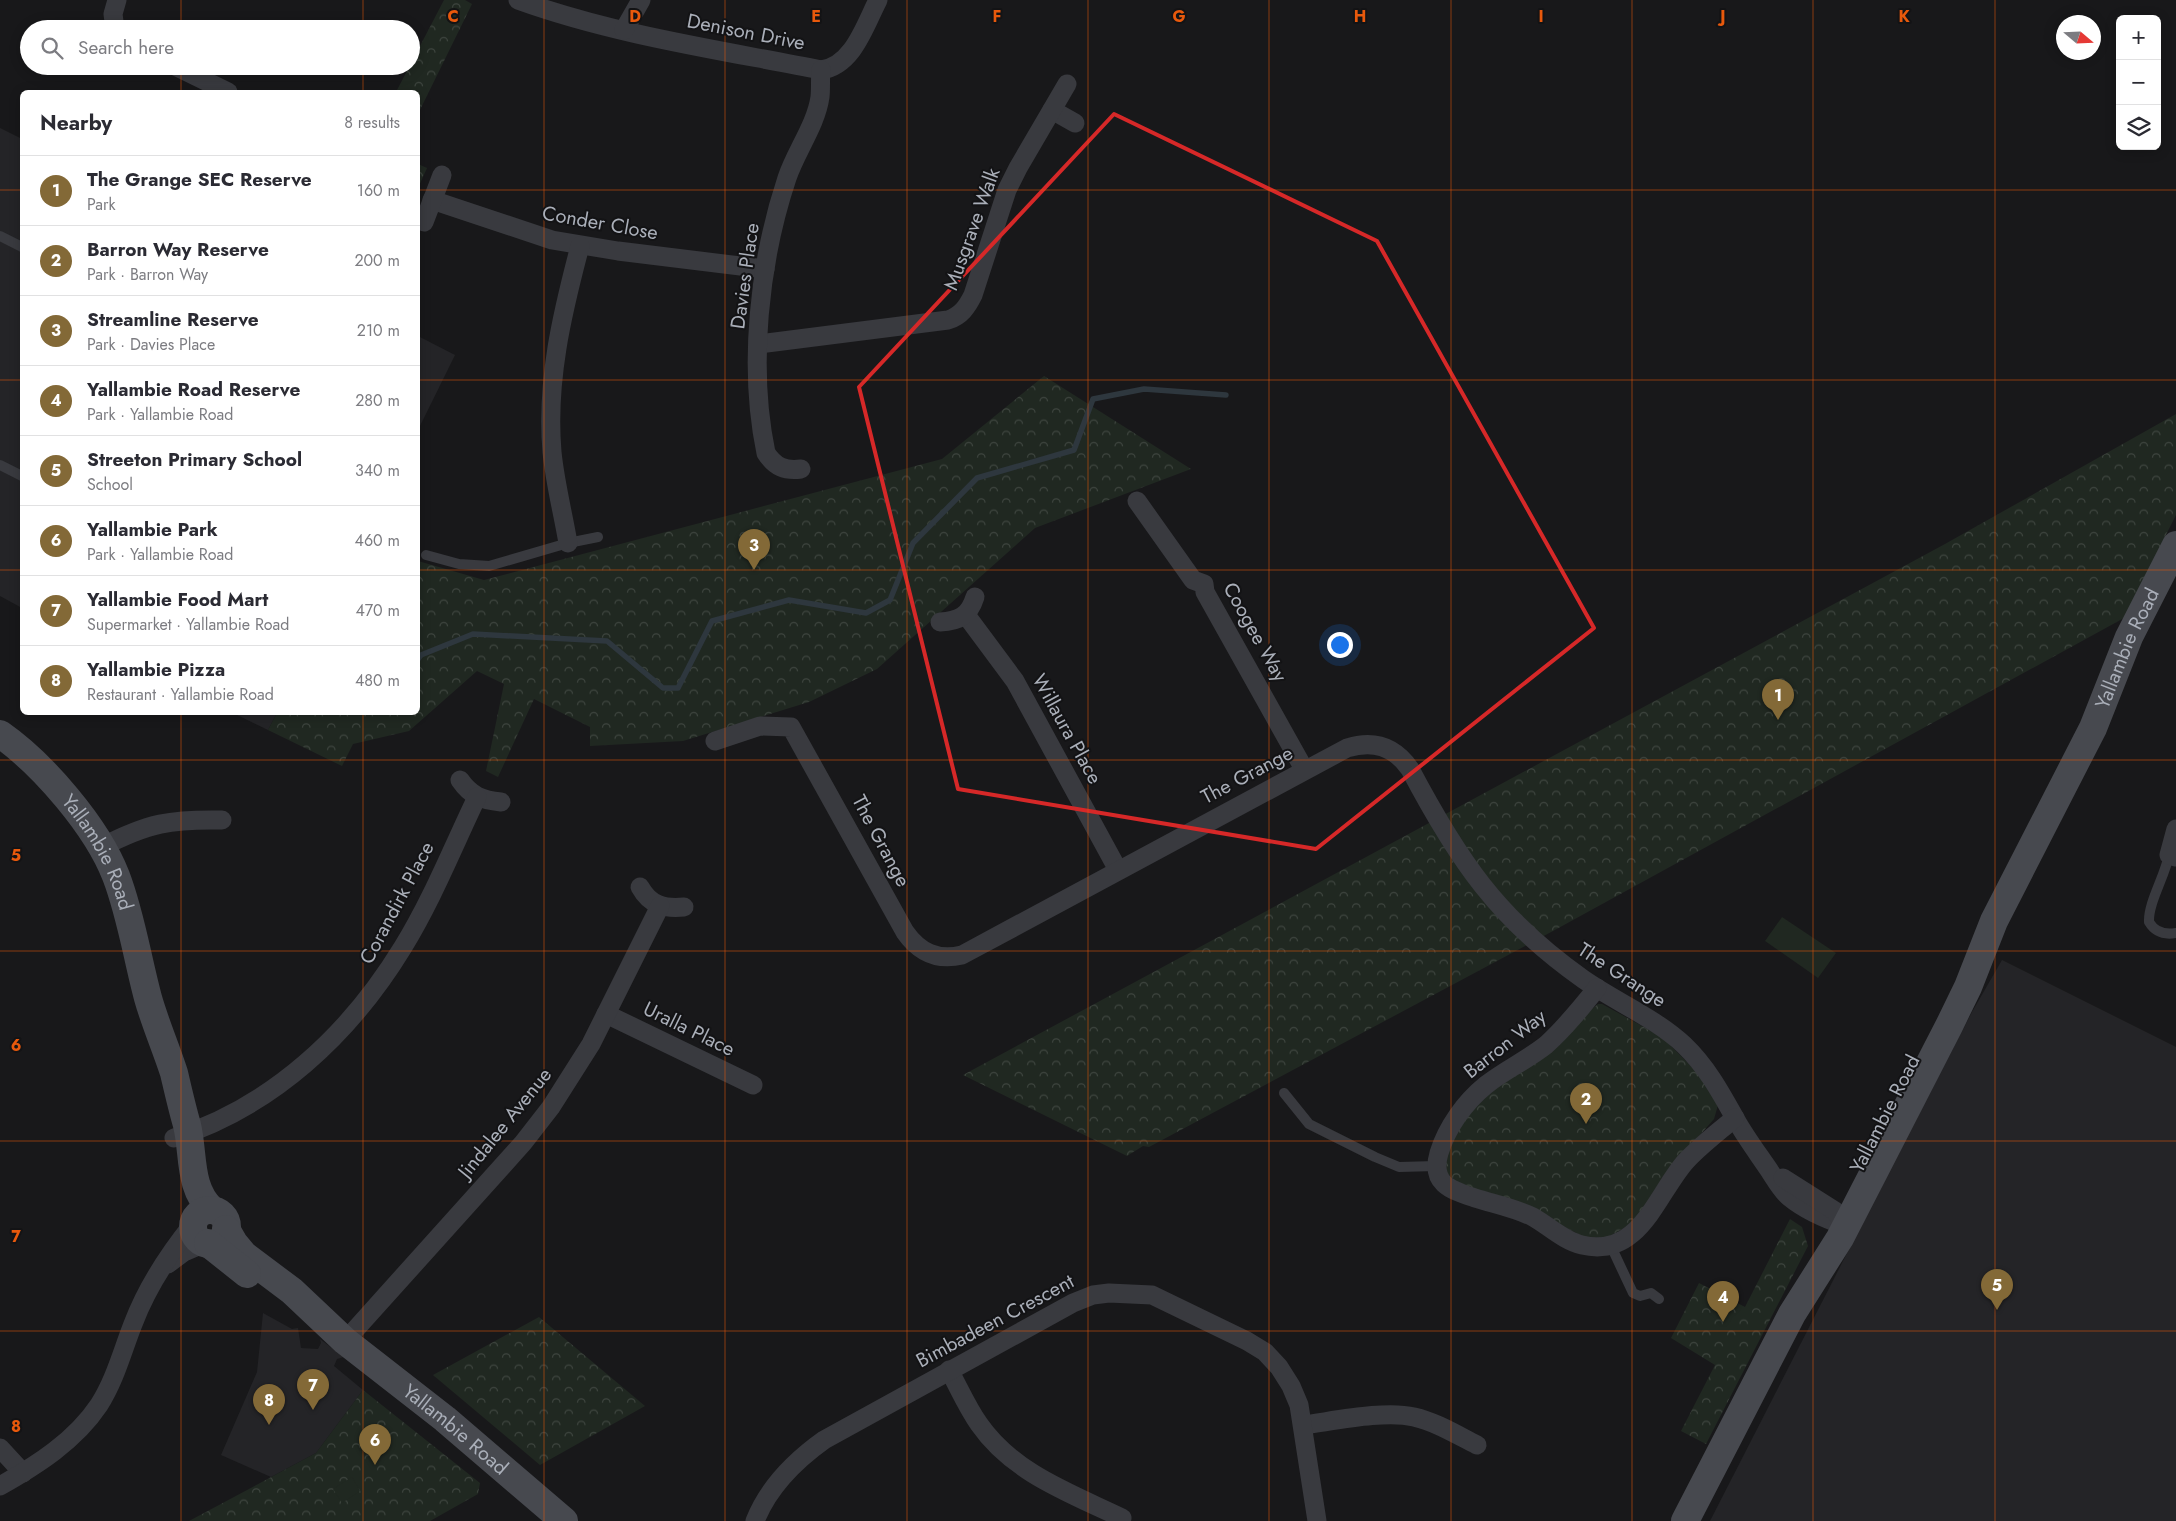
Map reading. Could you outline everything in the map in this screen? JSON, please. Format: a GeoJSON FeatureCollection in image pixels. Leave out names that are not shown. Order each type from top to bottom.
{"type":"FeatureCollection","features":[{"type":"Feature","properties":{"kind":"street"},"geometry":{"type":"LineString","coordinates":[[114,20],[113,14],[117,0]]}},
{"type":"Feature","properties":{"kind":"street","name":"Denison Drive"},"geometry":{"type":"LineString","coordinates":[[518,0],[576,18],[624,30],[820,70]]}},
{"type":"Feature","properties":{"kind":"street"},"geometry":{"type":"LineString","coordinates":[[624,30],[641,0]]}},
{"type":"Feature","properties":{"kind":"street"},"geometry":{"type":"LineString","coordinates":[[820,70],[836,66],[851,52],[878,0]]}},
{"type":"Feature","properties":{"kind":"street","name":"Davies Place"},"geometry":{"type":"LineString","coordinates":[[801,469],[780,468],[772,462],[766,453],[758,391],[760,307],[765,269],[787,178],[820,97],[820,70]]}},
{"type":"Feature","properties":{"kind":"street"},"geometry":{"type":"LineString","coordinates":[[193,75],[224,90]]}},
{"type":"Feature","properties":{"kind":"street","name":"Musgrave Walk"},"geometry":{"type":"LineString","coordinates":[[759,344],[948,320],[960,314],[968,307],[973,295],[1008,190],[1018,168],[1067,84]]}},
{"type":"Feature","properties":{"kind":"street"},"geometry":{"type":"LineString","coordinates":[[1052,110],[1075,123]]}},
{"type":"Feature","properties":{"kind":"street"},"geometry":{"type":"LineString","coordinates":[[424,222],[442,176]]}},
{"type":"Feature","properties":{"kind":"street","name":"Conder Close"},"geometry":{"type":"LineString","coordinates":[[432,200],[516,230],[580,246],[765,269]]}},
{"type":"Feature","properties":{"kind":"street"},"geometry":{"type":"LineString","coordinates":[[568,543],[552,452],[551,413],[553,367],[558,329],[580,246]]}},
{"type":"Feature","properties":{"kind":"street","name":"Coogee Way"},"geometry":{"type":"LineString","coordinates":[[1138,501],[1193,580],[1204,584],[1205,592],[1221,617],[1304,769]]}},
{"type":"Feature","properties":{"kind":"street","name":"Yallambie Road"},"geometry":{"type":"LineString","coordinates":[[1685,1521],[1792,1314],[1837,1219],[1956,1012],[1994,921],[2093,728],[2129,637],[2176,545]]}},
{"type":"Feature","properties":{"kind":"street","name":"Yallambie Road"},"geometry":{"type":"LineString","coordinates":[[2093,728],[2121,687],[2176,583]]}},
{"type":"Feature","properties":{"kind":"street"},"geometry":{"type":"LineString","coordinates":[[940,622],[959,619],[966,615],[975,597]]}},
{"type":"Feature","properties":{"kind":"street","name":"Willaura Place"},"geometry":{"type":"LineString","coordinates":[[966,615],[1015,681],[1118,870]]}},
{"type":"Feature","properties":{"kind":"street","name":"The Grange"},"geometry":{"type":"LineString","coordinates":[[715,741],[760,726],[791,727],[841,813],[912,943],[932,955],[943,958],[962,955],[1304,769],[1347,748],[1371,743],[1394,751],[1410,769],[1452,845],[1496,904],[1519,928],[1554,958],[1596,988],[1667,1030],[1685,1046],[1714,1080],[1735,1118],[1788,1196],[1804,1208],[1837,1219]]}},
{"type":"Feature","properties":{"kind":"street","name":"Yallambie Road"},"geometry":{"type":"LineString","coordinates":[[0,734],[56,786],[81,816],[102,847],[116,876],[149,999],[159,1076],[182,1135],[206,1228],[283,1303],[345,1341],[445,1419],[564,1521]]}},
{"type":"Feature","properties":{"kind":"street"},"geometry":{"type":"LineString","coordinates":[[460,780],[477,797],[501,802]]}},
{"type":"Feature","properties":{"kind":"street","name":"Corandirk Place"},"geometry":{"type":"LineString","coordinates":[[182,1135],[215,1124],[238,1112],[292,1074],[333,1038],[362,1006],[404,946],[477,797]]}},
{"type":"Feature","properties":{"kind":"street"},"geometry":{"type":"LineString","coordinates":[[102,847],[147,826],[169,821],[222,820]]}},
{"type":"Feature","properties":{"kind":"street"},"geometry":{"type":"LineString","coordinates":[[2173,856],[2176,829]]}},
{"type":"Feature","properties":{"kind":"street"},"geometry":{"type":"LineString","coordinates":[[640,887],[650,901],[660,906],[684,907]]}},
{"type":"Feature","properties":{"kind":"street","name":"Jindalee Avenue"},"geometry":{"type":"LineString","coordinates":[[345,1341],[523,1143],[572,1076],[606,1014],[660,906]]}},
{"type":"Feature","properties":{"kind":"street","name":"Barron Way"},"geometry":{"type":"LineString","coordinates":[[1436,1166],[1446,1137],[1459,1114],[1474,1096],[1487,1084],[1528,1059],[1548,1043],[1574,1018],[1596,988]]}},
{"type":"Feature","properties":{"kind":"street","name":"Uralla Place"},"geometry":{"type":"LineString","coordinates":[[606,1014],[753,1085]]}},
{"type":"Feature","properties":{"kind":"street"},"geometry":{"type":"LineString","coordinates":[[1436,1166],[1438,1176],[1451,1188],[1533,1217],[1582,1245],[1610,1244],[1624,1239],[1641,1227],[1686,1161],[1735,1118]]}},
{"type":"Feature","properties":{"kind":"street"},"geometry":{"type":"LineString","coordinates":[[0,1486],[51,1454],[68,1440],[98,1406],[114,1375],[140,1307],[159,1271],[184,1252],[206,1228]]}},
{"type":"Feature","properties":{"kind":"street","name":"Bimbadeen Crescent"},"geometry":{"type":"LineString","coordinates":[[755,1521],[765,1500],[778,1483],[809,1451],[949,1370],[1073,1304],[1092,1295],[1123,1292],[1144,1294],[1162,1299],[1246,1341],[1264,1352],[1279,1367],[1291,1386],[1299,1405],[1317,1521]]}},
{"type":"Feature","properties":{"kind":"street"},"geometry":{"type":"LineString","coordinates":[[949,1370],[979,1425],[1011,1459],[1049,1484],[1122,1518]]}},
{"type":"Feature","properties":{"kind":"street"},"geometry":{"type":"LineString","coordinates":[[1303,1425],[1384,1415],[1413,1416],[1428,1421],[1478,1445]]}},
{"type":"Feature","properties":{"kind":"street"},"geometry":{"type":"LineString","coordinates":[[0,1448],[23,1473]]}},
{"type":"Feature","properties":{"kind":"lane"},"geometry":{"type":"LineString","coordinates":[[0,236],[20,246]]}},
{"type":"Feature","properties":{"kind":"lane"},"geometry":{"type":"LineString","coordinates":[[0,465],[20,475]]}},
{"type":"Feature","properties":{"kind":"lane"},"geometry":{"type":"LineString","coordinates":[[426,555],[459,564],[489,566],[568,543],[598,537]]}},
{"type":"Feature","properties":{"kind":"lane"},"geometry":{"type":"LineString","coordinates":[[2173,856],[2151,904],[2149,922],[2158,931],[2165,934],[2176,933]]}},
{"type":"Feature","properties":{"kind":"lane"},"geometry":{"type":"LineString","coordinates":[[1284,1093],[1309,1124],[1375,1157],[1399,1167],[1436,1166]]}},
{"type":"Feature","properties":{"kind":"lane"},"geometry":{"type":"LineString","coordinates":[[1610,1244],[1633,1293],[1640,1296],[1651,1292],[1659,1299]]}},
{"type":"Feature","properties":{"kind":"highlighted area"},"geometry":{"type":"Polygon","coordinates":[[[1114,114],[1377,241],[1594,628],[1316,849],[958,789],[859,387],[1114,114]]]}},
{"type":"Feature","properties":{"kind":"shaded area"},"geometry":{"type":"Polygon","coordinates":[[[0,128],[20,138],[20,607],[0,596],[0,128]]]}},
{"type":"Feature","properties":{"kind":"shaded area"},"geometry":{"type":"Polygon","coordinates":[[[420,337],[455,355],[420,426],[420,337]]]}},
{"type":"Feature","properties":{"kind":"shaded area"},"geometry":{"type":"Polygon","coordinates":[[[237,715],[276,715],[268,730],[237,715]]]}},
{"type":"Feature","properties":{"kind":"shaded area"},"geometry":{"type":"Polygon","coordinates":[[[2002,960],[2176,1047],[2176,1521],[1710,1521],[1886,1177],[1972,1012],[2002,960]]]}},
{"type":"Feature","properties":{"kind":"shaded area"},"geometry":{"type":"Polygon","coordinates":[[[263,1313],[292,1329],[298,1328],[301,1348],[318,1349],[321,1343],[320,1339],[344,1357],[337,1359],[334,1366],[363,1390],[316,1453],[271,1477],[221,1455],[257,1372],[263,1313]]]}},
{"type":"Feature","properties":{"kind":"green space"},"geometry":{"type":"Polygon","coordinates":[[[444,0],[465,0],[472,4],[420,110],[420,90],[397,90],[405,75],[420,75],[420,46],[444,0]]]}},
{"type":"Feature","properties":{"kind":"green space"},"geometry":{"type":"Polygon","coordinates":[[[420,165],[427,168],[420,184],[420,165]]]}},
{"type":"Feature","properties":{"kind":"green space"},"geometry":{"type":"Polygon","coordinates":[[[1044,376],[1191,469],[1035,528],[877,669],[809,702],[683,741],[590,746],[590,727],[534,699],[498,777],[486,771],[504,684],[477,671],[409,731],[353,744],[342,766],[268,730],[276,715],[420,715],[420,562],[484,580],[942,459],[1044,376]]]}},
{"type":"Feature","properties":{"kind":"green space"},"geometry":{"type":"Polygon","coordinates":[[[2176,414],[2176,515],[2124,618],[1553,931],[1149,1147],[1143,1146],[1127,1156],[963,1075],[1945,544],[2176,414]]]}},
{"type":"Feature","properties":{"kind":"green space"},"geometry":{"type":"Polygon","coordinates":[[[1782,917],[1836,953],[1818,978],[1765,941],[1782,917]]]}},
{"type":"Feature","properties":{"kind":"green space"},"geometry":{"type":"Polygon","coordinates":[[[1598,1004],[1602,1004],[1662,1037],[1698,1073],[1718,1105],[1714,1119],[1662,1178],[1635,1222],[1608,1237],[1586,1238],[1524,1206],[1459,1185],[1444,1170],[1448,1149],[1469,1111],[1598,1004]]]}},
{"type":"Feature","properties":{"kind":"green space"},"geometry":{"type":"Polygon","coordinates":[[[1790,1219],[1802,1227],[1808,1246],[1706,1444],[1681,1431],[1715,1365],[1671,1338],[1699,1283],[1745,1307],[1790,1219]]]}},
{"type":"Feature","properties":{"kind":"green space"},"geometry":{"type":"Polygon","coordinates":[[[539,1317],[645,1406],[540,1465],[433,1375],[539,1317]]]}},
{"type":"Feature","properties":{"kind":"green space"},"geometry":{"type":"Polygon","coordinates":[[[363,1390],[480,1483],[478,1494],[430,1521],[189,1521],[316,1453],[363,1390]]]}},
{"type":"Feature","properties":{"kind":"green space"},"geometry":{"type":"Polygon","coordinates":[[[352,1477],[360,1491],[342,1503],[333,1489],[352,1477]]]}},
{"type":"Feature","properties":{"kind":"waterway"},"geometry":{"type":"LineString","coordinates":[[420,656],[473,634],[607,641],[663,688],[678,688],[712,621],[789,600],[866,613],[890,600],[913,543],[977,478],[1074,450],[1093,399],[1144,389],[1226,395]]}},
{"type":"Feature","properties":{"kind":"place","name":"Streamline Reserve"},"geometry":{"type":"Point","coordinates":[754,570]}},
{"type":"Feature","properties":{"kind":"place","name":"The Grange SEC Reserve"},"geometry":{"type":"Point","coordinates":[1778,720]}},
{"type":"Feature","properties":{"kind":"place","name":"Barron Way Reserve"},"geometry":{"type":"Point","coordinates":[1586,1124]}},
{"type":"Feature","properties":{"kind":"place","name":"Streeton Primary School"},"geometry":{"type":"Point","coordinates":[1997,1310]}},
{"type":"Feature","properties":{"kind":"place","name":"Yallambie Road Reserve"},"geometry":{"type":"Point","coordinates":[1723,1322]}},
{"type":"Feature","properties":{"kind":"place","name":"Yallambie Food Mart"},"geometry":{"type":"Point","coordinates":[313,1410]}},
{"type":"Feature","properties":{"kind":"place","name":"Yallambie Pizza"},"geometry":{"type":"Point","coordinates":[269,1425]}},
{"type":"Feature","properties":{"kind":"place","name":"Yallambie Park"},"geometry":{"type":"Point","coordinates":[375,1465]}}]}
